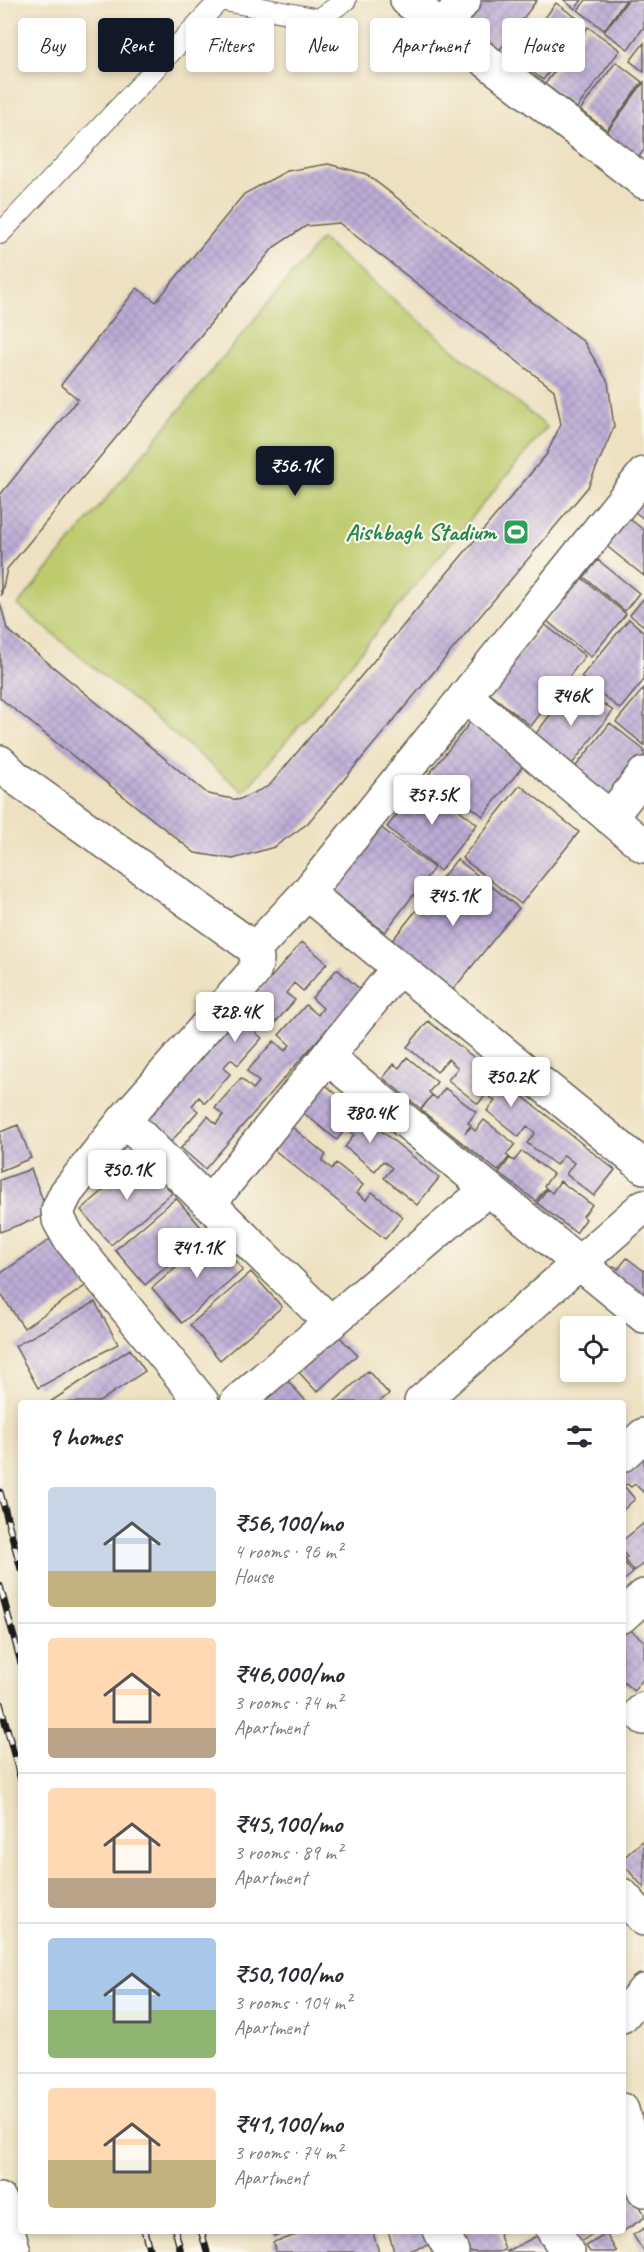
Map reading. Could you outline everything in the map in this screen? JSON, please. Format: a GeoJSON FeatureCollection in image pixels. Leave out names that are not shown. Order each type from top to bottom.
{"type":"FeatureCollection","features":[{"type":"Feature","properties":{"kind":"street"},"geometry":{"type":"LineString","coordinates":[[407,0],[432,18]]}},
{"type":"Feature","properties":{"kind":"street"},"geometry":{"type":"LineString","coordinates":[[451,18],[464,0]]}},
{"type":"Feature","properties":{"kind":"street"},"geometry":{"type":"LineString","coordinates":[[490,63],[644,182]]}},
{"type":"Feature","properties":{"kind":"street"},"geometry":{"type":"LineString","coordinates":[[255,949],[307,893],[644,474]]}},
{"type":"Feature","properties":{"kind":"street"},"geometry":{"type":"LineString","coordinates":[[465,696],[644,846]]}},
{"type":"Feature","properties":{"kind":"street"},"geometry":{"type":"LineString","coordinates":[[0,762],[16,778],[255,949],[257,960],[254,972],[124,1120],[66,1193],[58,1210],[59,1220],[69,1238],[200,1400]]}},
{"type":"Feature","properties":{"kind":"street"},"geometry":{"type":"LineString","coordinates":[[610,818],[644,774]]}},
{"type":"Feature","properties":{"kind":"street"},"geometry":{"type":"LineString","coordinates":[[307,893],[644,1167]]}},
{"type":"Feature","properties":{"kind":"street"},"geometry":{"type":"LineString","coordinates":[[208,1204],[399,967]]}},
{"type":"Feature","properties":{"kind":"street"},"geometry":{"type":"LineString","coordinates":[[327,1057],[644,1317]]}},
{"type":"Feature","properties":{"kind":"street"},"geometry":{"type":"LineString","coordinates":[[124,1120],[331,1323]]}},
{"type":"Feature","properties":{"kind":"street"},"geometry":{"type":"LineString","coordinates":[[239,1400],[488,1189]]}},
{"type":"Feature","properties":{"kind":"street"},"geometry":{"type":"LineString","coordinates":[[424,1400],[644,1206]]}},
{"type":"Feature","properties":{"kind":"street"},"geometry":{"type":"LineString","coordinates":[[626,1451],[644,1435]]}},
{"type":"Feature","properties":{"kind":"street"},"geometry":{"type":"LineString","coordinates":[[626,1612],[644,1596]]}},
{"type":"Feature","properties":{"kind":"street"},"geometry":{"type":"LineString","coordinates":[[644,1709],[640,1713],[644,1718]]}},
{"type":"Feature","properties":{"kind":"street"},"geometry":{"type":"LineString","coordinates":[[626,1899],[644,1918]]}},
{"type":"Feature","properties":{"kind":"street"},"geometry":{"type":"LineString","coordinates":[[626,2011],[644,1991]]}},
{"type":"Feature","properties":{"kind":"street"},"geometry":{"type":"LineString","coordinates":[[626,2125],[644,2190]]}},
{"type":"Feature","properties":{"kind":"street"},"geometry":{"type":"LineString","coordinates":[[0,2200],[14,2252]]}},
{"type":"Feature","properties":{"kind":"street"},"geometry":{"type":"LineString","coordinates":[[442,2234],[452,2252]]}},
{"type":"Feature","properties":{"kind":"street"},"geometry":{"type":"LineString","coordinates":[[556,2234],[568,2252]]}},
{"type":"Feature","properties":{"kind":"lane"},"geometry":{"type":"LineString","coordinates":[[0,234],[220,0],[319,19],[346,0]]}},
{"type":"Feature","properties":{"kind":"green space"},"geometry":{"type":"Polygon","coordinates":[[[321,239],[547,427],[244,792],[18,605],[321,239]]]}},
{"type":"Feature","properties":{"kind":"building"},"geometry":{"type":"Polygon","coordinates":[[[475,0],[537,0],[524,18],[502,18],[502,47],[496,55],[490,50],[490,18],[461,18],[475,0]]]}},
{"type":"Feature","properties":{"kind":"building"},"geometry":{"type":"Polygon","coordinates":[[[564,0],[582,0],[575,9],[564,0]]]}},
{"type":"Feature","properties":{"kind":"building"},"geometry":{"type":"Polygon","coordinates":[[[586,0],[626,0],[604,30],[578,10],[586,0]]]}},
{"type":"Feature","properties":{"kind":"building"},"geometry":{"type":"Polygon","coordinates":[[[628,0],[644,0],[644,27],[628,49],[604,32],[628,0]]]}},
{"type":"Feature","properties":{"kind":"building"},"geometry":{"type":"Polygon","coordinates":[[[556,3],[577,18],[545,18],[556,3]]]}},
{"type":"Feature","properties":{"kind":"building"},"geometry":{"type":"Polygon","coordinates":[[[588,27],[620,50],[577,108],[545,84],[554,72],[585,72],[585,31],[588,27]]]}},
{"type":"Feature","properties":{"kind":"building"},"geometry":{"type":"Polygon","coordinates":[[[644,43],[644,72],[630,61],[644,43]]]}},
{"type":"Feature","properties":{"kind":"building"},"geometry":{"type":"Polygon","coordinates":[[[616,62],[642,82],[607,130],[580,110],[616,62]]]}},
{"type":"Feature","properties":{"kind":"building"},"geometry":{"type":"Polygon","coordinates":[[[533,72],[549,72],[543,80],[533,72]]]}},
{"type":"Feature","properties":{"kind":"building"},"geometry":{"type":"Polygon","coordinates":[[[644,82],[644,150],[638,158],[606,133],[644,82]]]}},
{"type":"Feature","properties":{"kind":"building","name":"Aishbagh Stadium"},"geometry":{"type":"Polygon","coordinates":[[[328,164],[366,174],[584,342],[608,382],[614,427],[588,487],[307,824],[274,847],[233,859],[195,853],[0,698],[0,602],[7,629],[208,794],[238,800],[269,786],[546,455],[561,424],[554,390],[339,223],[306,226],[274,247],[7,569],[1,596],[0,495],[78,399],[61,385],[137,288],[156,302],[244,194],[287,171],[328,164]]]}},
{"type":"Feature","properties":{"kind":"building"},"geometry":{"type":"Polygon","coordinates":[[[644,501],[644,519],[635,512],[644,501]]]}},
{"type":"Feature","properties":{"kind":"building"},"geometry":{"type":"Polygon","coordinates":[[[627,517],[644,530],[644,576],[604,544],[627,517]]]}},
{"type":"Feature","properties":{"kind":"building"},"geometry":{"type":"Polygon","coordinates":[[[598,560],[639,593],[625,611],[584,577],[598,560]]]}},
{"type":"Feature","properties":{"kind":"building"},"geometry":{"type":"Polygon","coordinates":[[[582,578],[626,614],[591,657],[547,621],[582,578]]]}},
{"type":"Feature","properties":{"kind":"building"},"geometry":{"type":"Polygon","coordinates":[[[644,598],[644,626],[630,615],[644,598]]]}},
{"type":"Feature","properties":{"kind":"building"},"geometry":{"type":"Polygon","coordinates":[[[629,619],[644,632],[644,680],[620,709],[581,677],[629,619]]]}},
{"type":"Feature","properties":{"kind":"building"},"geometry":{"type":"Polygon","coordinates":[[[544,624],[585,656],[531,726],[489,693],[544,624]]]}},
{"type":"Feature","properties":{"kind":"building"},"geometry":{"type":"Polygon","coordinates":[[[575,682],[613,711],[566,772],[528,744],[575,682]]]}},
{"type":"Feature","properties":{"kind":"building"},"geometry":{"type":"Polygon","coordinates":[[[644,688],[644,745],[616,722],[644,688]]]}},
{"type":"Feature","properties":{"kind":"building"},"geometry":{"type":"Polygon","coordinates":[[[477,714],[531,756],[483,816],[429,774],[477,714]]]}},
{"type":"Feature","properties":{"kind":"building"},"geometry":{"type":"Polygon","coordinates":[[[610,723],[644,750],[644,758],[607,805],[569,775],[610,723]]]}},
{"type":"Feature","properties":{"kind":"building"},"geometry":{"type":"Polygon","coordinates":[[[423,781],[477,824],[440,871],[387,827],[423,781]]]}},
{"type":"Feature","properties":{"kind":"building"},"geometry":{"type":"Polygon","coordinates":[[[520,785],[579,832],[521,904],[462,858],[520,785]]]}},
{"type":"Feature","properties":{"kind":"building"},"geometry":{"type":"Polygon","coordinates":[[[375,823],[434,868],[385,932],[326,887],[375,823]]]}},
{"type":"Feature","properties":{"kind":"building"},"geometry":{"type":"Polygon","coordinates":[[[457,859],[519,908],[448,996],[387,947],[457,859]]]}},
{"type":"Feature","properties":{"kind":"building"},"geometry":{"type":"Polygon","coordinates":[[[302,942],[327,963],[303,991],[294,983],[286,993],[295,1000],[269,1030],[264,1025],[256,1033],[262,1038],[238,1065],[231,1059],[223,1068],[230,1074],[205,1103],[199,1097],[192,1106],[198,1111],[169,1144],[145,1122],[302,942]]]}},
{"type":"Feature","properties":{"kind":"building"},"geometry":{"type":"Polygon","coordinates":[[[337,969],[361,990],[205,1169],[181,1148],[208,1116],[216,1124],[223,1115],[215,1108],[241,1078],[253,1089],[259,1082],[247,1071],[274,1041],[285,1051],[290,1045],[279,1035],[306,1005],[318,1015],[323,1008],[312,998],[337,969]]]}},
{"type":"Feature","properties":{"kind":"building"},"geometry":{"type":"Polygon","coordinates":[[[428,1021],[615,1170],[594,1196],[566,1174],[574,1163],[564,1155],[556,1165],[527,1143],[535,1133],[527,1126],[519,1137],[487,1111],[495,1101],[486,1094],[478,1104],[448,1080],[458,1068],[448,1059],[437,1072],[407,1047],[428,1021]]]}},
{"type":"Feature","properties":{"kind":"building"},"geometry":{"type":"Polygon","coordinates":[[[407,1057],[437,1082],[429,1092],[432,1095],[421,1109],[383,1078],[394,1064],[399,1068],[407,1057]]]}},
{"type":"Feature","properties":{"kind":"building"},"geometry":{"type":"Polygon","coordinates":[[[323,1083],[439,1178],[417,1205],[384,1178],[392,1168],[383,1161],[375,1171],[345,1147],[354,1135],[346,1128],[337,1140],[301,1111],[323,1083]]]}},
{"type":"Feature","properties":{"kind":"building"},"geometry":{"type":"Polygon","coordinates":[[[445,1088],[476,1112],[468,1123],[471,1125],[465,1133],[471,1127],[475,1131],[484,1120],[515,1144],[506,1155],[509,1157],[498,1171],[421,1110],[432,1095],[437,1099],[445,1088]]]}},
{"type":"Feature","properties":{"kind":"building"},"geometry":{"type":"Polygon","coordinates":[[[18,1125],[31,1158],[0,1171],[0,1132],[18,1125]]]}},
{"type":"Feature","properties":{"kind":"building"},"geometry":{"type":"Polygon","coordinates":[[[291,1126],[326,1155],[322,1161],[332,1169],[336,1163],[363,1185],[357,1193],[366,1200],[372,1192],[403,1217],[385,1239],[273,1149],[291,1126]]]}},
{"type":"Feature","properties":{"kind":"building"},"geometry":{"type":"Polygon","coordinates":[[[522,1151],[553,1174],[536,1201],[499,1173],[510,1158],[514,1161],[522,1151]]]}},
{"type":"Feature","properties":{"kind":"building"},"geometry":{"type":"Polygon","coordinates":[[[142,1157],[172,1193],[111,1245],[81,1210],[142,1157]]]}},
{"type":"Feature","properties":{"kind":"building"},"geometry":{"type":"Polygon","coordinates":[[[31,1169],[48,1214],[0,1232],[0,1180],[31,1169]]]}},
{"type":"Feature","properties":{"kind":"building"},"geometry":{"type":"Polygon","coordinates":[[[560,1181],[592,1205],[583,1216],[586,1219],[576,1233],[537,1203],[547,1189],[552,1193],[560,1181]]]}},
{"type":"Feature","properties":{"kind":"building"},"geometry":{"type":"Polygon","coordinates":[[[176,1198],[206,1233],[145,1285],[115,1250],[176,1198]]]}},
{"type":"Feature","properties":{"kind":"building"},"geometry":{"type":"Polygon","coordinates":[[[55,1236],[88,1284],[24,1328],[0,1293],[0,1274],[55,1236]]]}},
{"type":"Feature","properties":{"kind":"building"},"geometry":{"type":"Polygon","coordinates":[[[213,1236],[243,1270],[182,1323],[152,1288],[213,1236]]]}},
{"type":"Feature","properties":{"kind":"building"},"geometry":{"type":"Polygon","coordinates":[[[627,1258],[644,1271],[644,1308],[603,1280],[614,1266],[618,1269],[627,1258]]]}},
{"type":"Feature","properties":{"kind":"building"},"geometry":{"type":"Polygon","coordinates":[[[251,1272],[282,1307],[220,1360],[190,1325],[251,1272]]]}},
{"type":"Feature","properties":{"kind":"building"},"geometry":{"type":"Polygon","coordinates":[[[95,1302],[118,1344],[38,1388],[15,1346],[95,1302]]]}},
{"type":"Feature","properties":{"kind":"building"},"geometry":{"type":"Polygon","coordinates":[[[337,1334],[357,1355],[317,1392],[297,1370],[337,1334]]]}},
{"type":"Feature","properties":{"kind":"building"},"geometry":{"type":"Polygon","coordinates":[[[130,1349],[145,1371],[102,1400],[53,1400],[130,1349]]]}},
{"type":"Feature","properties":{"kind":"building"},"geometry":{"type":"Polygon","coordinates":[[[368,1371],[389,1394],[382,1400],[336,1400],[368,1371]]]}},
{"type":"Feature","properties":{"kind":"building"},"geometry":{"type":"Polygon","coordinates":[[[286,1379],[305,1400],[262,1400],[286,1379]]]}},
{"type":"Feature","properties":{"kind":"building"},"geometry":{"type":"Polygon","coordinates":[[[644,1456],[644,1493],[635,1484],[631,1487],[626,1485],[626,1472],[644,1456]]]}},
{"type":"Feature","properties":{"kind":"building"},"geometry":{"type":"Polygon","coordinates":[[[626,1488],[635,1499],[626,1507],[626,1488]]]}},
{"type":"Feature","properties":{"kind":"building"},"geometry":{"type":"Polygon","coordinates":[[[644,1523],[644,1563],[634,1571],[626,1561],[626,1538],[644,1523]]]}},
{"type":"Feature","properties":{"kind":"building"},"geometry":{"type":"Polygon","coordinates":[[[626,1565],[633,1573],[626,1579],[626,1565]]]}},
{"type":"Feature","properties":{"kind":"building"},"geometry":{"type":"Polygon","coordinates":[[[629,1629],[644,1641],[644,1678],[634,1691],[626,1684],[626,1632],[629,1629]]]}},
{"type":"Feature","properties":{"kind":"building"},"geometry":{"type":"Polygon","coordinates":[[[644,1840],[644,1888],[626,1868],[626,1856],[644,1840]]]}},
{"type":"Feature","properties":{"kind":"building"},"geometry":{"type":"Polygon","coordinates":[[[626,2185],[644,2213],[644,2218],[626,2230],[626,2185]]]}},
{"type":"Feature","properties":{"kind":"building"},"geometry":{"type":"Polygon","coordinates":[[[644,2228],[644,2252],[633,2235],[644,2228]]]}},
{"type":"Feature","properties":{"kind":"building"},"geometry":{"type":"Polygon","coordinates":[[[300,2234],[373,2234],[379,2252],[276,2252],[273,2242],[300,2234]]]}},
{"type":"Feature","properties":{"kind":"building"},"geometry":{"type":"Polygon","coordinates":[[[389,2234],[437,2234],[439,2242],[404,2252],[394,2252],[389,2234]]]}},
{"type":"Feature","properties":{"kind":"building"},"geometry":{"type":"Polygon","coordinates":[[[499,2234],[505,2250],[457,2252],[452,2236],[499,2234]]]}},
{"type":"Feature","properties":{"kind":"building"},"geometry":{"type":"Polygon","coordinates":[[[540,2234],[548,2234],[557,2252],[506,2252],[540,2234]]]}},
{"type":"Feature","properties":{"kind":"building"},"geometry":{"type":"Polygon","coordinates":[[[573,2234],[592,2234],[579,2243],[573,2234]]]}},
{"type":"Feature","properties":{"kind":"building"},"geometry":{"type":"Polygon","coordinates":[[[606,2234],[617,2252],[590,2252],[586,2246],[606,2234]]]}},
{"type":"Feature","properties":{"kind":"railway"},"geometry":{"type":"LineString","coordinates":[[0,1492],[18,1558]]}},
{"type":"Feature","properties":{"kind":"railway"},"geometry":{"type":"LineString","coordinates":[[0,1586],[18,1652]]}},
{"type":"Feature","properties":{"kind":"railway"},"geometry":{"type":"LineString","coordinates":[[0,1703],[18,1769]]}},
{"type":"Feature","properties":{"kind":"railway"},"geometry":{"type":"LineString","coordinates":[[145,2234],[150,2252]]}},
{"type":"Feature","properties":{"kind":"railway"},"geometry":{"type":"LineString","coordinates":[[176,2234],[181,2252]]}},
{"type":"Feature","properties":{"kind":"railway"},"geometry":{"type":"LineString","coordinates":[[202,2234],[207,2252]]}},
{"type":"Feature","properties":{"kind":"place","name":"Aishbagh Stadium"},"geometry":{"type":"Point","coordinates":[516,532]}}]}
